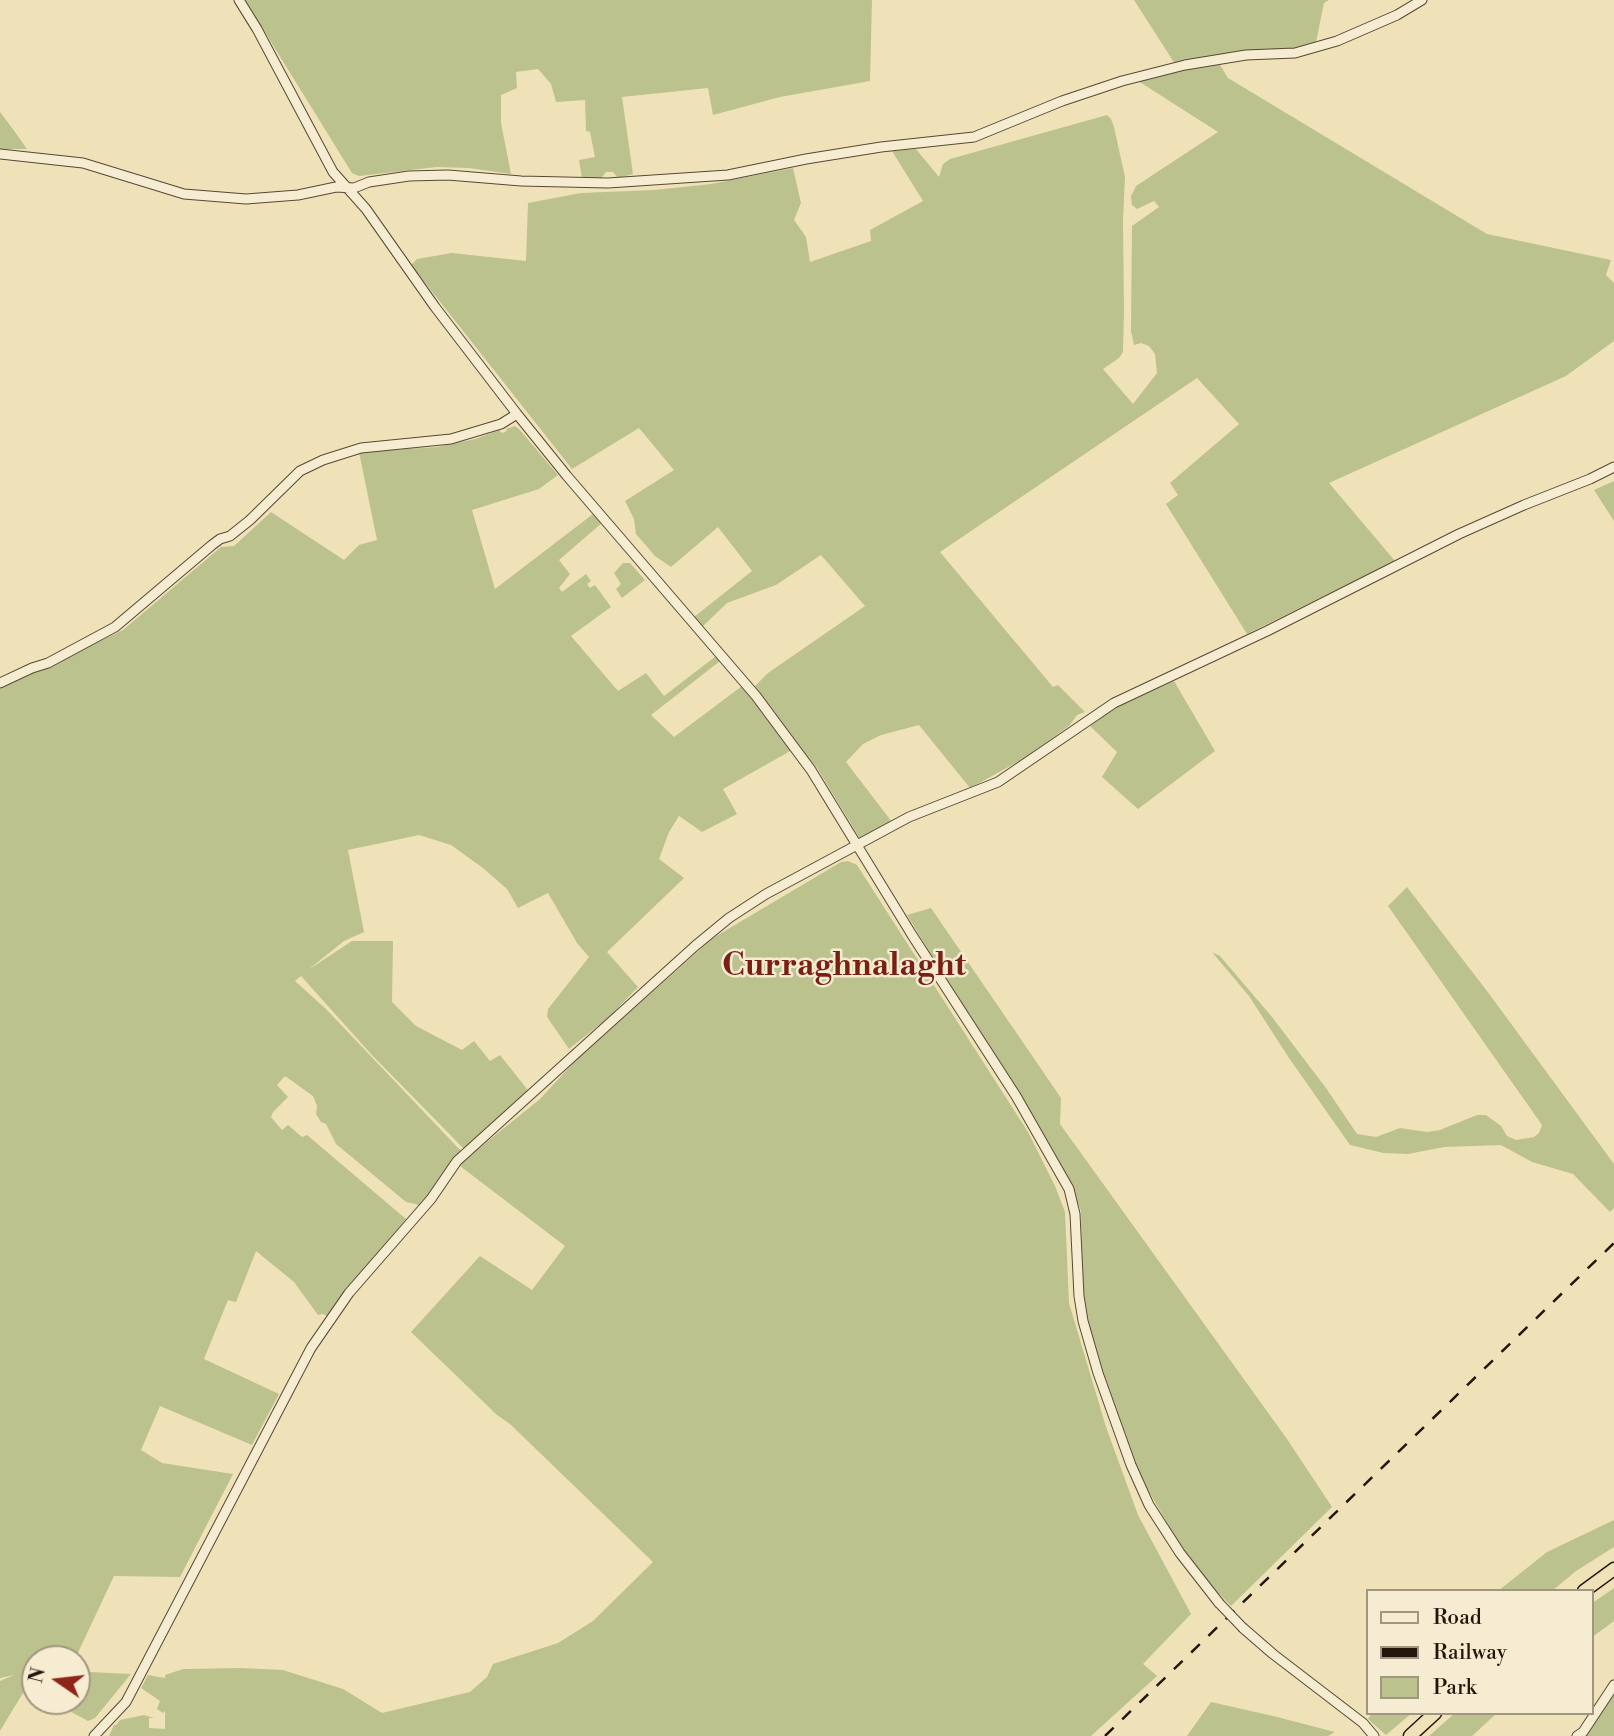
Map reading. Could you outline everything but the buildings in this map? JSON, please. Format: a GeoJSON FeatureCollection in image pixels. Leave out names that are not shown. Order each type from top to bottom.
{"type":"FeatureCollection","features":[{"type":"Feature","properties":{"kind":"highway"},"geometry":{"type":"LineString","coordinates":[[1587,1589],[1614,1569]]}},
{"type":"Feature","properties":{"kind":"highway"},"geometry":{"type":"LineString","coordinates":[[1410,1736],[1433,1715]]}},
{"type":"Feature","properties":{"kind":"street"},"geometry":{"type":"LineString","coordinates":[[239,0],[332,172],[366,209],[435,307],[517,414],[756,696],[811,770],[912,935],[1016,1096],[1069,1189],[1075,1214],[1079,1296],[1083,1321],[1098,1373],[1131,1465],[1149,1505],[1180,1553],[1219,1603],[1243,1628],[1363,1723],[1374,1736]]}},
{"type":"Feature","properties":{"kind":"street"},"geometry":{"type":"LineString","coordinates":[[0,154],[83,163],[184,194],[246,199],[298,195],[336,187],[354,188],[381,180],[446,175],[521,181],[608,183],[729,175],[815,157],[974,138],[1062,101],[1122,81],[1185,65],[1246,55],[1295,53],[1337,41],[1396,15],[1422,0]]}},
{"type":"Feature","properties":{"kind":"street"},"geometry":{"type":"LineString","coordinates":[[0,683],[47,663],[115,627],[212,545],[220,539],[230,537],[300,471],[323,460],[361,448],[451,439],[500,424],[517,414]]}},
{"type":"Feature","properties":{"kind":"street"},"geometry":{"type":"LineString","coordinates":[[94,1736],[126,1702],[316,1340],[349,1293],[431,1199],[457,1161],[695,946],[729,918],[766,894],[909,817],[998,782],[1124,698],[1267,631],[1463,532],[1614,467]]}},
{"type":"Feature","properties":{"kind":"street"},"geometry":{"type":"LineString","coordinates":[[1577,1736],[1583,1732],[1614,1685]]}},
{"type":"Feature","properties":{"kind":"green space"},"geometry":{"type":"Polygon","coordinates":[[[245,0],[872,0],[870,81],[780,97],[713,115],[708,88],[622,97],[633,174],[618,178],[613,172],[606,172],[601,178],[582,178],[579,160],[595,157],[590,132],[586,131],[585,100],[556,102],[551,84],[538,69],[516,72],[517,88],[501,95],[501,123],[511,174],[437,167],[359,176],[352,173],[245,0]]]}},
{"type":"Feature","properties":{"kind":"green space"},"geometry":{"type":"Polygon","coordinates":[[[1134,0],[1329,0],[1324,3],[1316,42],[1287,50],[1202,58],[1175,64],[1134,0]]]}},
{"type":"Feature","properties":{"kind":"green space"},"geometry":{"type":"Polygon","coordinates":[[[1217,60],[1228,78],[1487,234],[1611,260],[1606,275],[1614,283],[1614,341],[1566,376],[1329,483],[1395,561],[1247,634],[1166,504],[1178,495],[1170,483],[1239,424],[1197,378],[940,552],[1053,687],[1058,685],[1085,712],[1077,715],[1069,726],[1023,759],[970,788],[919,725],[881,735],[863,744],[846,762],[892,822],[865,838],[859,837],[817,768],[751,690],[768,673],[865,606],[821,555],[776,585],[727,603],[701,628],[694,617],[752,571],[718,527],[671,567],[655,556],[636,534],[634,519],[625,501],[674,470],[639,428],[572,469],[411,265],[417,259],[452,253],[526,261],[528,203],[581,193],[711,184],[793,168],[801,203],[794,220],[806,237],[810,262],[871,241],[870,230],[923,201],[892,151],[916,149],[939,177],[943,164],[950,159],[1107,115],[1114,127],[1125,177],[1124,312],[1123,352],[1103,369],[1133,404],[1157,373],[1155,354],[1149,346],[1141,343],[1134,345],[1131,331],[1132,226],[1159,207],[1154,201],[1137,209],[1132,205],[1131,196],[1136,186],[1218,132],[1135,79],[1217,60]]]}},
{"type":"Feature","properties":{"kind":"green space"},"geometry":{"type":"Polygon","coordinates":[[[0,112],[15,132],[27,149],[0,149],[0,112]]]}},
{"type":"Feature","properties":{"kind":"green space"},"geometry":{"type":"Polygon","coordinates":[[[515,426],[520,430],[558,475],[539,489],[472,510],[495,589],[593,514],[603,522],[559,560],[570,574],[559,588],[562,592],[586,574],[591,581],[587,584],[590,588],[595,585],[611,607],[571,636],[618,691],[646,673],[664,696],[716,656],[720,661],[651,715],[674,737],[742,686],[792,750],[723,789],[737,814],[702,832],[679,816],[669,832],[659,859],[684,878],[607,952],[638,987],[608,1018],[569,1049],[547,1017],[548,1009],[589,957],[577,943],[548,893],[518,908],[507,889],[483,868],[451,845],[419,835],[348,850],[364,932],[344,941],[308,970],[352,941],[393,941],[392,1002],[416,1026],[462,1050],[474,1041],[490,1061],[500,1055],[531,1094],[467,1152],[371,1054],[301,976],[295,981],[326,1009],[462,1152],[420,1207],[406,1202],[336,1144],[326,1124],[321,1122],[316,1114],[317,1106],[313,1096],[285,1076],[277,1085],[288,1097],[271,1117],[282,1130],[288,1125],[302,1137],[307,1135],[406,1219],[327,1316],[318,1315],[294,1282],[256,1251],[236,1302],[228,1300],[204,1359],[279,1394],[252,1445],[160,1406],[141,1450],[162,1463],[233,1474],[180,1577],[114,1576],[82,1645],[21,1645],[21,1696],[0,1731],[0,1681],[14,1675],[0,1678],[0,689],[123,630],[221,547],[234,546],[271,512],[344,560],[359,545],[377,540],[359,452],[437,447],[475,439],[499,430],[502,433],[507,431],[506,429],[515,426]]]}},
{"type":"Feature","properties":{"kind":"green space"},"geometry":{"type":"Polygon","coordinates":[[[1614,481],[1614,521],[1594,490],[1614,481]]]}},
{"type":"Feature","properties":{"kind":"green space"},"geometry":{"type":"Polygon","coordinates":[[[623,563],[630,563],[645,580],[622,598],[616,589],[621,584],[614,573],[623,563]]]}},
{"type":"Feature","properties":{"kind":"green space"},"geometry":{"type":"Polygon","coordinates":[[[1174,681],[1215,751],[1138,809],[1102,777],[1117,752],[1090,726],[1117,707],[1174,681]]]}},
{"type":"Feature","properties":{"kind":"green space"},"geometry":{"type":"Polygon","coordinates":[[[848,861],[857,865],[1028,1132],[1065,1212],[1069,1303],[1106,1427],[1138,1515],[1191,1614],[1143,1664],[1157,1676],[1091,1736],[109,1736],[114,1725],[120,1720],[144,1715],[154,1718],[149,1718],[149,1728],[165,1729],[165,1711],[163,1713],[157,1709],[160,1701],[141,1688],[148,1675],[165,1678],[165,1675],[183,1669],[283,1670],[343,1689],[382,1713],[470,1692],[487,1677],[493,1664],[558,1643],[593,1621],[653,1562],[411,1332],[480,1256],[532,1290],[565,1246],[460,1166],[462,1162],[540,1099],[575,1061],[713,938],[841,862],[848,861]]]}},
{"type":"Feature","properties":{"kind":"green space"},"geometry":{"type":"Polygon","coordinates":[[[1407,887],[1614,1164],[1614,1208],[1610,1212],[1573,1174],[1532,1162],[1501,1145],[1444,1147],[1408,1154],[1383,1153],[1350,1145],[1249,996],[1212,952],[1220,956],[1272,1017],[1357,1134],[1376,1137],[1400,1128],[1427,1132],[1440,1130],[1477,1115],[1486,1115],[1501,1126],[1507,1136],[1516,1140],[1534,1137],[1542,1125],[1388,906],[1407,887]]]}},
{"type":"Feature","properties":{"kind":"green space"},"geometry":{"type":"Polygon","coordinates":[[[931,908],[1061,1098],[1060,1124],[1287,1439],[1332,1507],[1231,1606],[1180,1545],[1141,1478],[1095,1350],[1083,1299],[1081,1211],[1071,1183],[907,915],[931,908]]]}},
{"type":"Feature","properties":{"kind":"green space"},"geometry":{"type":"Polygon","coordinates":[[[1614,1520],[1614,1547],[1576,1571],[1554,1589],[1501,1589],[1547,1552],[1614,1520]]]}},
{"type":"Feature","properties":{"kind":"green space"},"geometry":{"type":"Polygon","coordinates":[[[1614,1588],[1614,1621],[1593,1637],[1593,1603],[1614,1588]]]}},
{"type":"Feature","properties":{"kind":"green space"},"geometry":{"type":"Polygon","coordinates":[[[91,1672],[131,1674],[95,1718],[88,1721],[77,1715],[91,1715],[91,1672]]]}},
{"type":"Feature","properties":{"kind":"green space"},"geometry":{"type":"Polygon","coordinates":[[[1614,1691],[1614,1736],[1586,1736],[1614,1691]]]}},
{"type":"Feature","properties":{"kind":"green space"},"geometry":{"type":"Polygon","coordinates":[[[1211,1702],[1335,1732],[1328,1736],[1187,1736],[1211,1702]]]}},
{"type":"Feature","properties":{"kind":"green space"},"geometry":{"type":"Polygon","coordinates":[[[1371,1715],[1410,1715],[1386,1735],[1368,1719],[1371,1715]]]}},
{"type":"Feature","properties":{"kind":"green space"},"geometry":{"type":"Polygon","coordinates":[[[1453,1715],[1495,1715],[1472,1736],[1429,1736],[1453,1715]]]}},
{"type":"Feature","properties":{"kind":"railway"},"geometry":{"type":"LineString","coordinates":[[1105,1736],[1614,1243]]}},
{"type":"Feature","properties":{"kind":"district","name":"Curraghnalaght"},"geometry":{"type":"Point","coordinates":[844,967]}}]}
